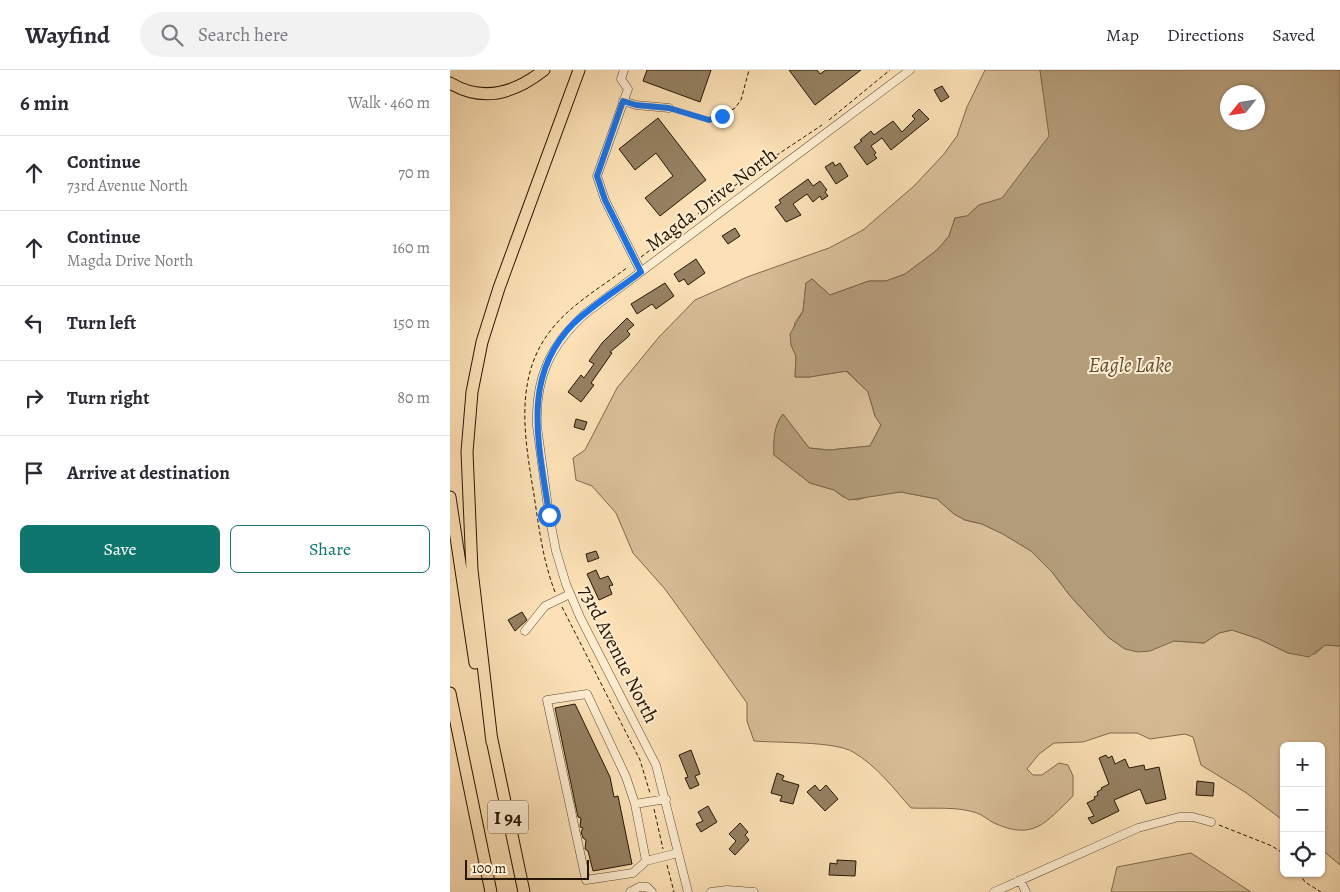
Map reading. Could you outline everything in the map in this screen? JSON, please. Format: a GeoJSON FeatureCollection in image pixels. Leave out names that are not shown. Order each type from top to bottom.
{"type":"FeatureCollection","features":[{"type":"Feature","properties":{"kind":"highway"},"geometry":{"type":"LineString","coordinates":[[450,83],[473,93],[498,94],[521,86],[544,70]]}},
{"type":"Feature","properties":{"kind":"highway"},"geometry":{"type":"LineString","coordinates":[[492,742],[472,570],[467,452],[472,392],[482,342],[499,288],[579,70]]}},
{"type":"Feature","properties":{"kind":"highway","name":"I 94"},"geometry":{"type":"LineString","coordinates":[[450,497],[469,630],[524,892]]}},
{"type":"Feature","properties":{"kind":"highway","name":"I 94"},"geometry":{"type":"LineString","coordinates":[[450,694],[491,892]]}},
{"type":"Feature","properties":{"kind":"street"},"geometry":{"type":"LineString","coordinates":[[624,70],[621,79],[628,89],[597,176],[605,200],[634,262],[641,272]]}},
{"type":"Feature","properties":{"kind":"street","name":"Magda Drive North"},"geometry":{"type":"LineString","coordinates":[[537,426],[538,391],[542,376],[554,349],[573,324],[910,70]]}},
{"type":"Feature","properties":{"kind":"street"},"geometry":{"type":"LineString","coordinates":[[623,101],[636,105],[669,108]]}},
{"type":"Feature","properties":{"kind":"street","name":"73rd Avenue North"},"geometry":{"type":"LineString","coordinates":[[537,426],[556,551],[570,594],[580,617],[651,753],[666,799],[688,892]]}},
{"type":"Feature","properties":{"kind":"street"},"geometry":{"type":"LineString","coordinates":[[525,631],[545,606],[570,594]]}},
{"type":"Feature","properties":{"kind":"street"},"geometry":{"type":"LineString","coordinates":[[646,861],[635,804],[626,778],[587,694],[547,700],[586,880],[633,873],[646,861],[678,853]]}},
{"type":"Feature","properties":{"kind":"street"},"geometry":{"type":"LineString","coordinates":[[635,804],[666,799]]}},
{"type":"Feature","properties":{"kind":"street"},"geometry":{"type":"LineString","coordinates":[[994,892],[1138,828],[1178,817],[1193,817],[1211,822]]}},
{"type":"Feature","properties":{"kind":"street"},"geometry":{"type":"LineString","coordinates":[[1020,880],[1026,892]]}},
{"type":"Feature","properties":{"kind":"street"},"geometry":{"type":"LineString","coordinates":[[630,892],[639,887],[648,887],[652,892]]}},
{"type":"Feature","properties":{"kind":"street"},"geometry":{"type":"LineString","coordinates":[[711,892],[727,890],[754,892]]}},
{"type":"Feature","properties":{"kind":"path"},"geometry":{"type":"LineString","coordinates":[[669,108],[709,120],[722,116],[735,108],[741,100],[749,70]]}},
{"type":"Feature","properties":{"kind":"path"},"geometry":{"type":"LineString","coordinates":[[674,892],[652,800],[640,760],[558,600],[548,574],[540,539],[527,454],[524,411],[526,387],[535,356],[551,329],[573,309],[762,165],[825,124],[890,70]]}},
{"type":"Feature","properties":{"kind":"path"},"geometry":{"type":"LineString","coordinates":[[1211,822],[1272,846],[1280,851]]}},
{"type":"Feature","properties":{"kind":"path"},"geometry":{"type":"LineString","coordinates":[[1302,877],[1305,882],[1322,892]]}},
{"type":"Feature","properties":{"kind":"shaded area"},"geometry":{"type":"Polygon","coordinates":[[[985,70],[1040,70],[1050,136],[1002,199],[979,205],[967,216],[955,218],[949,236],[937,250],[905,274],[886,281],[869,281],[830,295],[812,279],[806,283],[803,311],[795,322],[791,345],[796,356],[795,377],[809,377],[846,371],[868,392],[875,416],[881,425],[870,446],[829,450],[809,448],[783,414],[776,428],[774,455],[810,483],[834,490],[843,497],[857,500],[873,495],[901,492],[937,499],[954,514],[965,520],[982,524],[1003,534],[1031,551],[1052,572],[1071,597],[1108,637],[1125,649],[1174,641],[1204,643],[1219,633],[1232,630],[1259,639],[1288,653],[1315,654],[1325,645],[1340,646],[1340,865],[1325,852],[1325,742],[1280,742],[1280,818],[1245,792],[1201,765],[1193,737],[1185,734],[1150,739],[1137,733],[1110,733],[1083,742],[1054,743],[1039,754],[1027,769],[1033,775],[1042,775],[1059,763],[1068,765],[1073,776],[1073,796],[1046,821],[1029,829],[1019,830],[994,823],[979,814],[969,811],[911,808],[869,764],[845,748],[820,744],[754,741],[747,721],[747,703],[665,589],[633,553],[616,513],[592,486],[576,480],[573,458],[585,450],[617,388],[659,337],[695,300],[747,277],[829,248],[863,230],[914,186],[944,154],[957,136],[967,107],[985,70]]]}},
{"type":"Feature","properties":{"kind":"shaded area"},"geometry":{"type":"Polygon","coordinates":[[[1191,853],[1251,892],[1111,892],[1117,867],[1191,853]]]}},
{"type":"Feature","properties":{"kind":"water","name":"Eagle Lake"},"geometry":{"type":"Polygon","coordinates":[[[1040,70],[1340,70],[1340,646],[1325,645],[1309,657],[1288,653],[1259,639],[1232,630],[1219,633],[1204,643],[1174,641],[1150,651],[1138,652],[1125,649],[1108,637],[1071,597],[1052,572],[1031,551],[1003,534],[982,524],[965,520],[954,514],[937,499],[901,492],[849,500],[834,490],[810,483],[774,455],[775,433],[783,414],[809,448],[829,450],[870,446],[881,425],[875,416],[868,392],[847,371],[809,377],[795,377],[796,356],[791,345],[790,334],[803,311],[806,283],[812,279],[830,295],[869,281],[886,281],[905,274],[937,250],[949,236],[955,218],[967,216],[979,205],[1002,198],[1049,136],[1040,70]]]}},
{"type":"Feature","properties":{"kind":"building"},"geometry":{"type":"Polygon","coordinates":[[[647,70],[711,70],[700,102],[643,81],[647,70]]]}},
{"type":"Feature","properties":{"kind":"building"},"geometry":{"type":"Polygon","coordinates":[[[789,70],[817,70],[820,74],[826,70],[861,70],[815,105],[789,70]]]}},
{"type":"Feature","properties":{"kind":"building"},"geometry":{"type":"Polygon","coordinates":[[[942,86],[949,97],[941,102],[934,90],[942,86]]]}},
{"type":"Feature","properties":{"kind":"building"},"geometry":{"type":"Polygon","coordinates":[[[919,109],[929,119],[891,150],[882,138],[871,146],[877,158],[867,165],[854,147],[862,141],[860,140],[871,131],[874,135],[893,121],[902,132],[915,119],[912,116],[919,109]]]}},
{"type":"Feature","properties":{"kind":"building"},"geometry":{"type":"Polygon","coordinates":[[[658,118],[706,180],[660,216],[645,198],[673,176],[656,153],[635,170],[619,149],[658,118]]]}},
{"type":"Feature","properties":{"kind":"building"},"geometry":{"type":"Polygon","coordinates":[[[833,162],[835,166],[840,163],[848,176],[836,184],[825,167],[833,162]]]}},
{"type":"Feature","properties":{"kind":"building"},"geometry":{"type":"Polygon","coordinates":[[[808,179],[813,186],[820,181],[827,190],[825,192],[828,196],[822,200],[820,196],[813,202],[807,194],[793,204],[801,215],[786,222],[775,207],[781,203],[779,200],[808,179]]]}},
{"type":"Feature","properties":{"kind":"building"},"geometry":{"type":"Polygon","coordinates":[[[735,228],[740,236],[728,244],[722,236],[735,228]]]}},
{"type":"Feature","properties":{"kind":"building"},"geometry":{"type":"Polygon","coordinates":[[[696,259],[705,273],[688,285],[684,279],[679,282],[674,274],[696,259]]]}},
{"type":"Feature","properties":{"kind":"building"},"geometry":{"type":"Polygon","coordinates":[[[665,283],[674,296],[656,309],[652,304],[637,314],[631,304],[665,283]]]}},
{"type":"Feature","properties":{"kind":"building"},"geometry":{"type":"Polygon","coordinates":[[[627,318],[634,325],[627,331],[630,334],[610,352],[612,353],[591,383],[594,385],[581,402],[568,392],[581,375],[584,378],[594,364],[589,361],[602,343],[627,318]]]}},
{"type":"Feature","properties":{"kind":"building"},"geometry":{"type":"Polygon","coordinates":[[[576,419],[587,422],[584,430],[574,427],[576,419]]]}},
{"type":"Feature","properties":{"kind":"building"},"geometry":{"type":"Polygon","coordinates":[[[596,551],[599,558],[588,562],[586,554],[596,551]]]}},
{"type":"Feature","properties":{"kind":"building"},"geometry":{"type":"Polygon","coordinates":[[[596,570],[600,579],[608,576],[613,585],[609,586],[612,594],[599,600],[587,574],[596,570]]]}},
{"type":"Feature","properties":{"kind":"building"},"geometry":{"type":"Polygon","coordinates":[[[522,612],[527,620],[515,631],[508,620],[522,612]]]}},
{"type":"Feature","properties":{"kind":"building"},"geometry":{"type":"Polygon","coordinates":[[[575,704],[610,777],[614,797],[618,796],[632,864],[593,871],[588,851],[585,849],[586,840],[581,832],[583,828],[580,827],[581,818],[578,817],[555,708],[575,704]]]}},
{"type":"Feature","properties":{"kind":"building"},"geometry":{"type":"Polygon","coordinates":[[[691,750],[700,774],[695,776],[699,785],[690,789],[685,778],[688,777],[679,755],[691,750]]]}},
{"type":"Feature","properties":{"kind":"building"},"geometry":{"type":"Polygon","coordinates":[[[1106,755],[1108,758],[1112,756],[1115,764],[1125,759],[1129,768],[1144,765],[1145,770],[1159,767],[1166,799],[1146,804],[1140,789],[1114,800],[1119,811],[1092,824],[1088,818],[1094,816],[1087,803],[1095,799],[1094,797],[1098,795],[1097,792],[1101,788],[1109,784],[1099,758],[1106,755]]]}},
{"type":"Feature","properties":{"kind":"building"},"geometry":{"type":"Polygon","coordinates":[[[777,773],[784,776],[782,780],[799,785],[793,804],[780,801],[782,796],[771,793],[777,773]]]}},
{"type":"Feature","properties":{"kind":"building"},"geometry":{"type":"Polygon","coordinates":[[[1197,781],[1214,783],[1213,796],[1196,795],[1197,781]]]}},
{"type":"Feature","properties":{"kind":"building"},"geometry":{"type":"Polygon","coordinates":[[[815,785],[820,791],[826,785],[838,799],[825,811],[807,792],[815,785]]]}},
{"type":"Feature","properties":{"kind":"building"},"geometry":{"type":"Polygon","coordinates":[[[708,806],[717,822],[701,832],[696,824],[703,821],[698,812],[708,806]]]}},
{"type":"Feature","properties":{"kind":"building"},"geometry":{"type":"Polygon","coordinates":[[[740,823],[748,832],[745,835],[749,840],[735,855],[729,849],[736,841],[729,834],[740,823]]]}},
{"type":"Feature","properties":{"kind":"building"},"geometry":{"type":"Polygon","coordinates":[[[837,860],[856,861],[855,876],[829,875],[830,863],[837,864],[837,860]]]}},
{"type":"Feature","properties":{"kind":"route"},"geometry":{"type":"LineString","coordinates":[[549,515],[536,408],[542,376],[554,349],[573,324],[641,272],[634,262],[605,200],[597,176],[623,101],[636,105],[669,108],[709,120],[722,116]]}}]}
